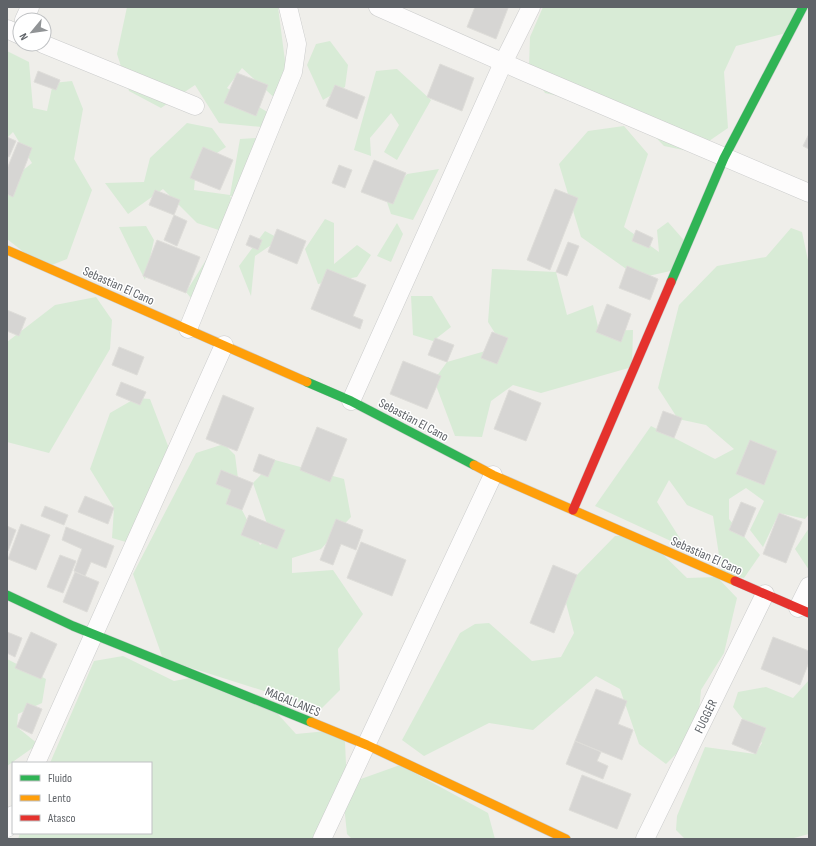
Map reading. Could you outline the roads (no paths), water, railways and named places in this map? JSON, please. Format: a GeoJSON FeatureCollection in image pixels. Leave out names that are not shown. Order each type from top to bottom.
{"type":"FeatureCollection","features":[{"type":"Feature","properties":{"kind":"street"},"geometry":{"type":"LineString","coordinates":[[188,329],[293,72],[297,44],[288,7]]}},
{"type":"Feature","properties":{"kind":"street"},"geometry":{"type":"LineString","coordinates":[[378,7],[724,158],[809,193]]}},
{"type":"Feature","properties":{"kind":"street"},"geometry":{"type":"LineString","coordinates":[[351,401],[503,62],[531,7]]}},
{"type":"Feature","properties":{"kind":"street"},"geometry":{"type":"LineString","coordinates":[[573,510],[724,158],[803,7]]}},
{"type":"Feature","properties":{"kind":"street"},"geometry":{"type":"LineString","coordinates":[[52,48],[195,106]]}},
{"type":"Feature","properties":{"kind":"street","name":"Sebastian El Cano"},"geometry":{"type":"LineString","coordinates":[[7,250],[351,401],[492,475],[804,611]]}},
{"type":"Feature","properties":{"kind":"street"},"geometry":{"type":"LineString","coordinates":[[36,762],[224,345]]}},
{"type":"Feature","properties":{"kind":"street"},"geometry":{"type":"LineString","coordinates":[[322,839],[492,475]]}},
{"type":"Feature","properties":{"kind":"street"},"geometry":{"type":"LineString","coordinates":[[804,611],[809,586]]}},
{"type":"Feature","properties":{"kind":"street","name":"FUGGER"},"geometry":{"type":"LineString","coordinates":[[645,839],[765,594]]}},
{"type":"Feature","properties":{"kind":"street","name":"MAGALLANES"},"geometry":{"type":"LineString","coordinates":[[7,595],[93,634],[367,745],[566,839]]}},
{"type":"Feature","properties":{"kind":"street"},"geometry":{"type":"LineString","coordinates":[[7,828],[12,817]]}}]}
